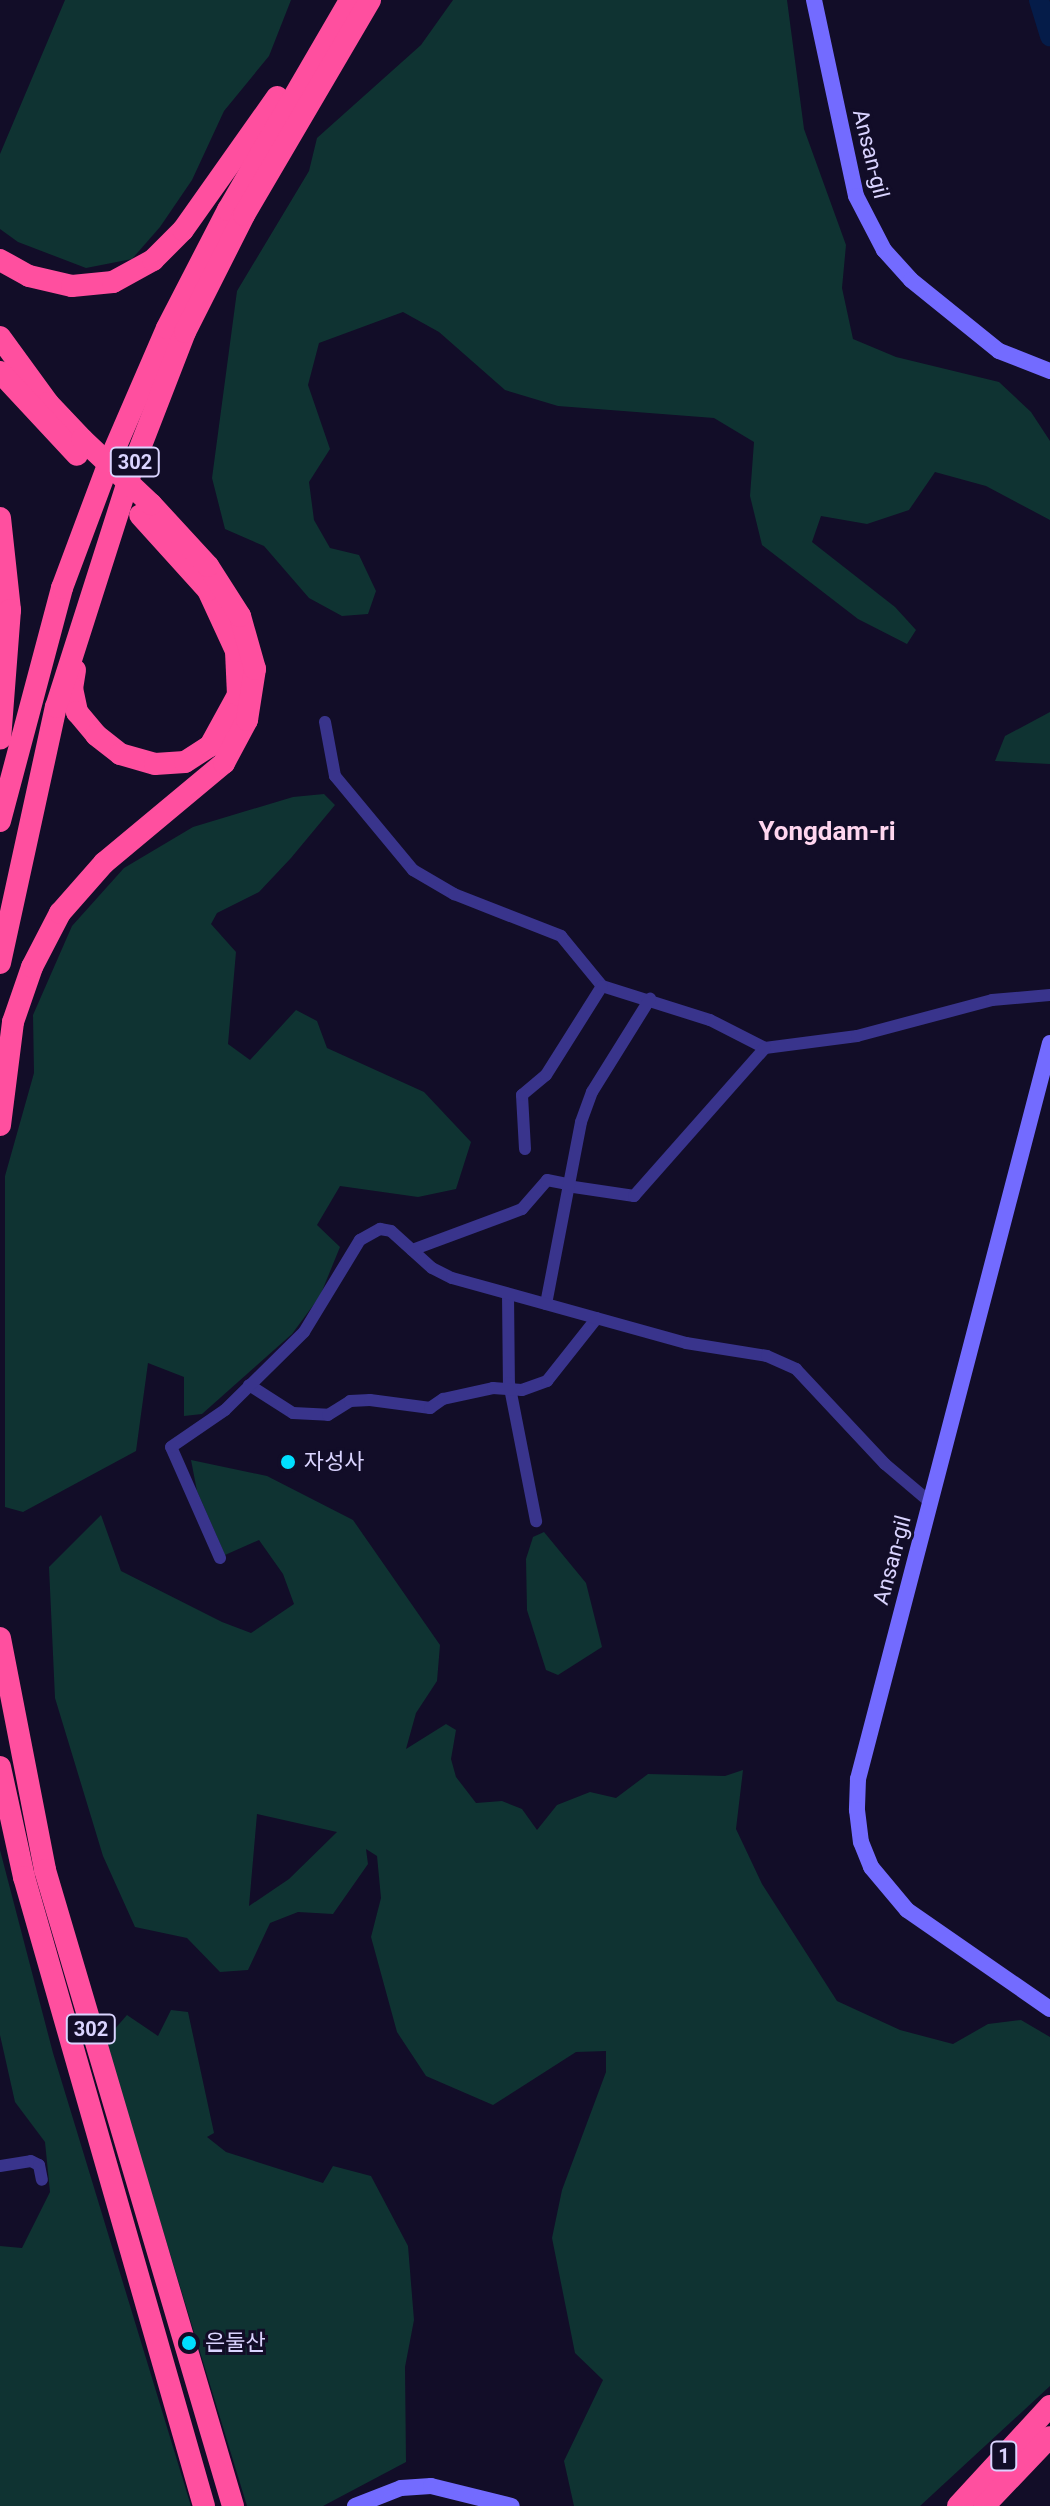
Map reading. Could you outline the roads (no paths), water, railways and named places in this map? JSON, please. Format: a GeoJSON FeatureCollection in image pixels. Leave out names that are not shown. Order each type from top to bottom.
{"type":"FeatureCollection","features":[{"type":"Feature","properties":{"kind":"highway","name":"302"},"geometry":{"type":"LineString","coordinates":[[0,963],[23,840],[89,592],[185,332],[251,202],[370,0]]}},
{"type":"Feature","properties":{"kind":"highway","name":"302"},"geometry":{"type":"LineString","coordinates":[[0,821],[62,588],[109,462],[167,328],[228,210],[348,4]]}},
{"type":"Feature","properties":{"kind":"highway"},"geometry":{"type":"LineString","coordinates":[[0,260],[29,276],[72,286],[113,282],[153,260],[183,230],[348,4]]}},
{"type":"Feature","properties":{"kind":"highway"},"geometry":{"type":"LineString","coordinates":[[0,337],[13,360],[80,447]]}},
{"type":"Feature","properties":{"kind":"highway"},"geometry":{"type":"LineString","coordinates":[[0,372],[208,566],[240,616],[255,669],[247,720],[224,763],[104,863],[60,913],[32,967],[13,1022],[0,1125]]}},
{"type":"Feature","properties":{"kind":"highway"},"geometry":{"type":"LineString","coordinates":[[89,592],[72,688],[77,712],[120,754],[155,764],[185,762],[210,746],[238,695],[236,651],[208,590],[145,510]]}},
{"type":"Feature","properties":{"kind":"highway"},"geometry":{"type":"LineString","coordinates":[[0,518],[10,610],[0,739]]}},
{"type":"Feature","properties":{"kind":"highway","name":"302"},"geometry":{"type":"LineString","coordinates":[[0,1638],[45,1870],[209,2412],[233,2506]]}},
{"type":"Feature","properties":{"kind":"highway","name":"302"},"geometry":{"type":"LineString","coordinates":[[0,1767],[24,1877],[184,2423],[204,2506]]}},
{"type":"Feature","properties":{"kind":"highway","name":"1"},"geometry":{"type":"LineString","coordinates":[[958,2506],[1050,2406]]}},
{"type":"Feature","properties":{"kind":"highway","name":"1"},"geometry":{"type":"LineString","coordinates":[[984,2506],[1050,2437]]}},
{"type":"Feature","properties":{"kind":"street","name":"Ansan-gil"},"geometry":{"type":"LineString","coordinates":[[814,0],[856,196],[876,237],[911,280],[989,343],[1050,371]]}},
{"type":"Feature","properties":{"kind":"street"},"geometry":{"type":"LineString","coordinates":[[325,722],[335,776],[413,870],[454,894],[561,936],[602,986],[650,999],[765,1048],[857,1036],[992,1000],[1050,995]]}},
{"type":"Feature","properties":{"kind":"street"},"geometry":{"type":"LineString","coordinates":[[525,1149],[522,1095],[546,1075],[602,986]]}},
{"type":"Feature","properties":{"kind":"street"},"geometry":{"type":"LineString","coordinates":[[546,1304],[567,1185],[592,1092],[650,999]]}},
{"type":"Feature","properties":{"kind":"street","name":"Ansan-gil"},"geometry":{"type":"LineString","coordinates":[[1050,1043],[858,1779],[861,1842],[871,1867],[907,1910],[1050,2009]]}},
{"type":"Feature","properties":{"kind":"street"},"geometry":{"type":"LineString","coordinates":[[412,1250],[522,1209],[547,1180],[634,1196],[765,1048]]}},
{"type":"Feature","properties":{"kind":"street"},"geometry":{"type":"LineString","coordinates":[[220,1558],[171,1447],[249,1385],[304,1332],[366,1235],[391,1231],[452,1278],[686,1343],[767,1356],[796,1369],[885,1464],[930,1502]]}},
{"type":"Feature","properties":{"kind":"street"},"geometry":{"type":"LineString","coordinates":[[508,1294],[510,1389],[536,1521]]}},
{"type":"Feature","properties":{"kind":"street"},"geometry":{"type":"LineString","coordinates":[[249,1385],[293,1413],[328,1415],[350,1401],[430,1408],[443,1399],[547,1381],[597,1318]]}},
{"type":"Feature","properties":{"kind":"street"},"geometry":{"type":"LineString","coordinates":[[0,2166],[31,2161],[39,2165],[42,2180]]}},
{"type":"Feature","properties":{"kind":"street"},"geometry":{"type":"LineString","coordinates":[[355,2506],[401,2488],[431,2486],[479,2501],[512,2506]]}},
{"type":"Feature","properties":{"kind":"waterway"},"geometry":{"type":"LineString","coordinates":[[1039,0],[1050,36]]}},
{"type":"Feature","properties":{"kind":"place","name":"자성사"},"geometry":{"type":"Point","coordinates":[288,1462]}},
{"type":"Feature","properties":{"kind":"place","name":"은둘산"},"geometry":{"type":"Point","coordinates":[189,2343]}},
{"type":"Feature","properties":{"kind":"district","name":"Yongdam-ri"},"geometry":{"type":"Point","coordinates":[827,832]}}]}
